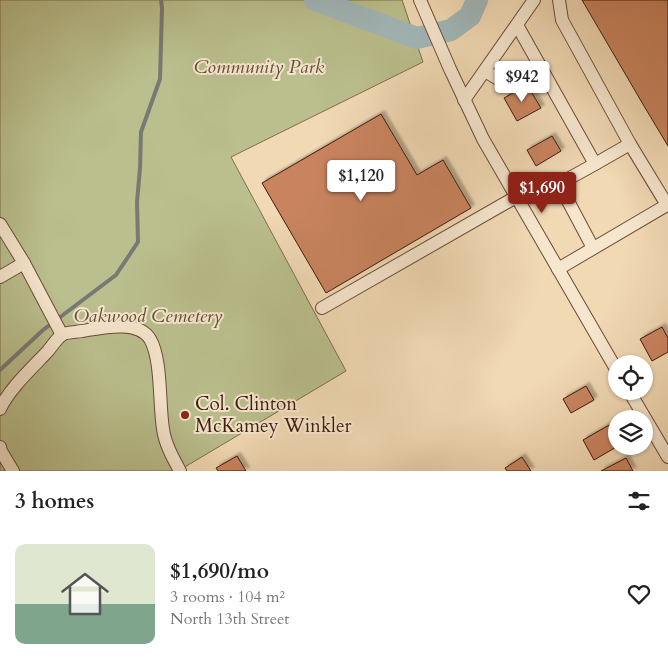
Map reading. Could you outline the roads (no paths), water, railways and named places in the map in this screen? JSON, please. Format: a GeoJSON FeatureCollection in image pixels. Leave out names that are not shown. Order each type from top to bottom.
{"type":"FeatureCollection","features":[{"type":"Feature","properties":{"kind":"street"},"geometry":{"type":"LineString","coordinates":[[420,0],[483,139],[608,355]]}},
{"type":"Feature","properties":{"kind":"street"},"geometry":{"type":"LineString","coordinates":[[464,100],[534,0]]}},
{"type":"Feature","properties":{"kind":"street"},"geometry":{"type":"LineString","coordinates":[[558,269],[667,205],[630,144],[562,20],[559,0]]}},
{"type":"Feature","properties":{"kind":"street"},"geometry":{"type":"LineString","coordinates":[[517,25],[595,164]]}},
{"type":"Feature","properties":{"kind":"street"},"geometry":{"type":"LineString","coordinates":[[484,71],[505,83],[539,64]]}},
{"type":"Feature","properties":{"kind":"street"},"geometry":{"type":"LineString","coordinates":[[593,248],[559,184],[630,144]]}},
{"type":"Feature","properties":{"kind":"street"},"geometry":{"type":"LineString","coordinates":[[322,308],[516,197]]}},
{"type":"Feature","properties":{"kind":"street"},"geometry":{"type":"LineString","coordinates":[[0,224],[24,263],[62,335]]}},
{"type":"Feature","properties":{"kind":"street"},"geometry":{"type":"LineString","coordinates":[[0,277],[24,263]]}},
{"type":"Feature","properties":{"kind":"street"},"geometry":{"type":"LineString","coordinates":[[0,409],[12,390],[62,335],[124,326],[138,329],[149,337],[154,348],[163,429],[166,442],[180,471]]}},
{"type":"Feature","properties":{"kind":"street"},"geometry":{"type":"LineString","coordinates":[[635,400],[668,457]]}},
{"type":"Feature","properties":{"kind":"street"},"geometry":{"type":"LineString","coordinates":[[0,447],[13,471]]}},
{"type":"Feature","properties":{"kind":"waterway"},"geometry":{"type":"LineString","coordinates":[[0,370],[43,330],[116,275],[138,242],[137,202],[141,132],[160,79],[161,0]]}},
{"type":"Feature","properties":{"kind":"waterway"},"geometry":{"type":"LineString","coordinates":[[315,0],[417,38],[451,30],[470,16],[477,0]]}},
{"type":"Feature","properties":{"kind":"place","name":"Col. Clinton McKamey Winkler"},"geometry":{"type":"Point","coordinates":[185,415]}},
{"type":"Feature","properties":{"kind":"park label","name":"Community Park"},"geometry":{"type":"Point","coordinates":[259,67]}},
{"type":"Feature","properties":{"kind":"park label","name":"Oakwood Cemetery"},"geometry":{"type":"Point","coordinates":[148,316]}}]}
